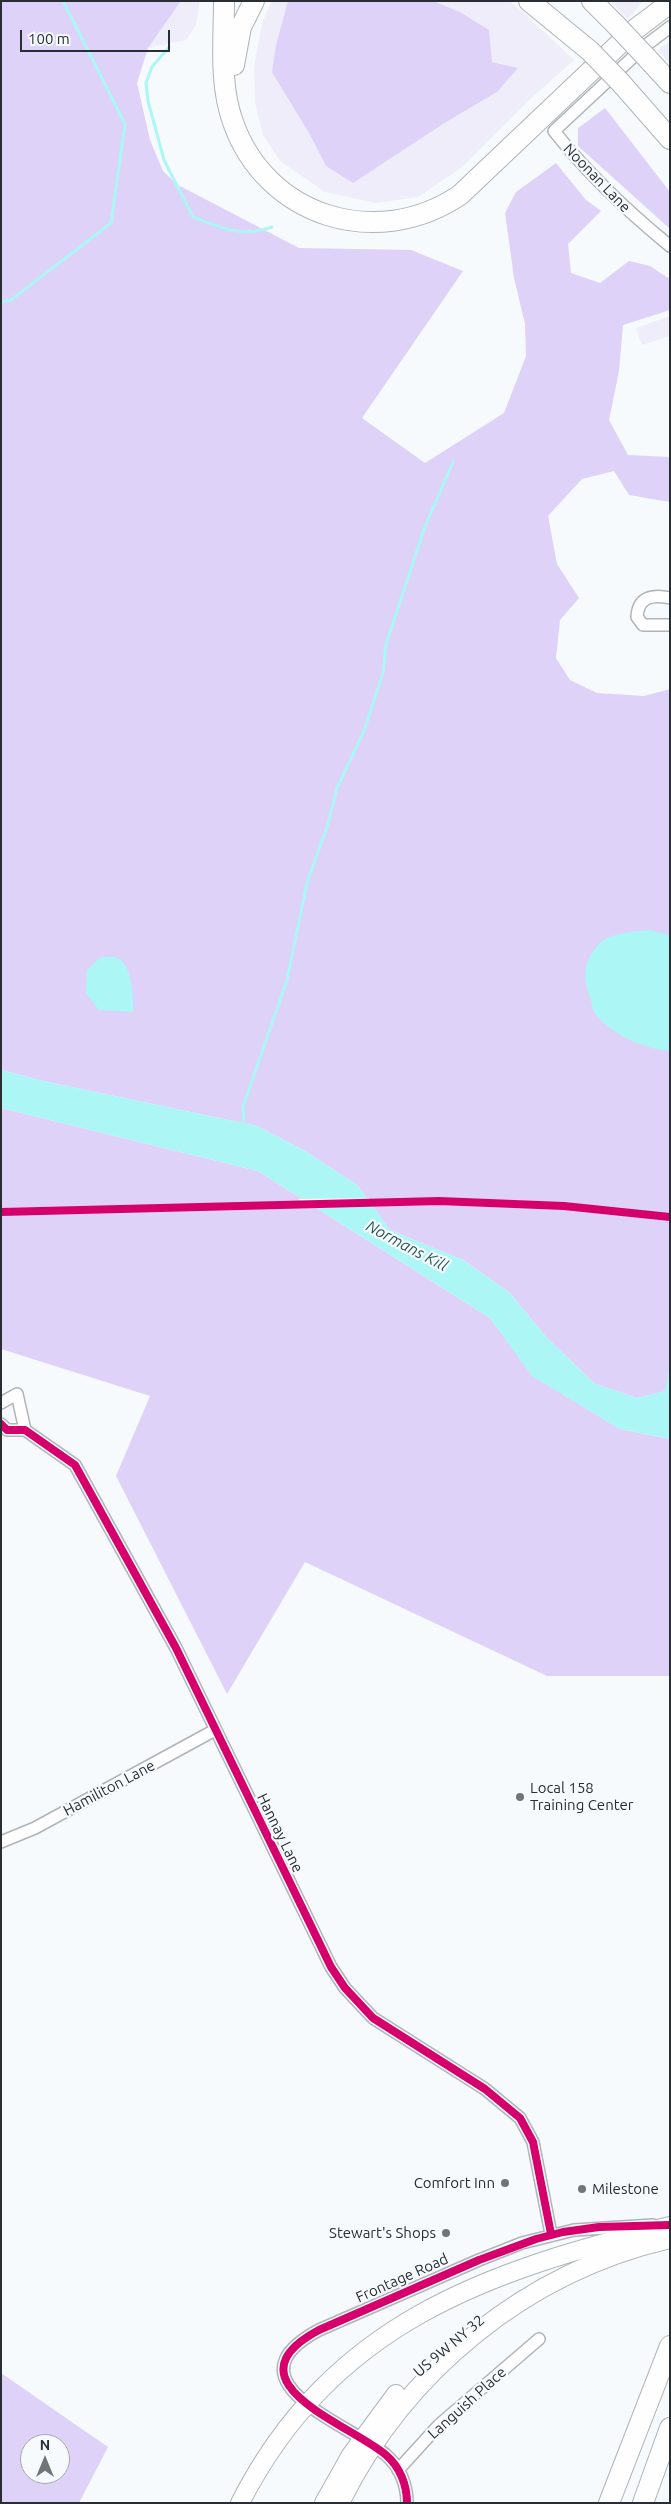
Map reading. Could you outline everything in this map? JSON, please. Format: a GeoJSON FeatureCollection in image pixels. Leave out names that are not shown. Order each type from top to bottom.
{"type":"FeatureCollection","features":[{"type":"Feature","properties":{"kind":"highway"},"geometry":{"type":"LineString","coordinates":[[224,1],[226,90],[233,122],[245,149],[269,180],[299,203],[331,216],[364,222],[394,221],[413,217],[439,207],[460,194],[633,31],[670,3]]}},
{"type":"Feature","properties":{"kind":"highway"},"geometry":{"type":"LineString","coordinates":[[254,1],[239,33],[234,67],[238,108],[253,145],[271,169],[284,181],[310,198],[338,208],[379,213],[423,204],[456,185],[656,1]]}},
{"type":"Feature","properties":{"kind":"highway"},"geometry":{"type":"LineString","coordinates":[[528,1],[590,51]]}},
{"type":"Feature","properties":{"kind":"highway"},"geometry":{"type":"LineString","coordinates":[[540,1],[621,83],[670,139]]}},
{"type":"Feature","properties":{"kind":"highway"},"geometry":{"type":"LineString","coordinates":[[592,1],[670,83]]}},
{"type":"Feature","properties":{"kind":"highway"},"geometry":{"type":"LineString","coordinates":[[609,2503],[670,2346]]}},
{"type":"Feature","properties":{"kind":"highway"},"geometry":{"type":"LineString","coordinates":[[643,2503],[670,2428]]}},
{"type":"Feature","properties":{"kind":"main road"},"geometry":{"type":"LineString","coordinates":[[240,2503],[270,2452],[306,2404],[331,2378],[375,2342],[405,2321],[455,2294],[561,2254],[670,2225]]}},
{"type":"Feature","properties":{"kind":"main road"},"geometry":{"type":"LineString","coordinates":[[324,2503],[367,2443],[446,2357],[500,2316],[557,2279],[624,2251],[670,2239]]}},
{"type":"Feature","properties":{"kind":"main road"},"geometry":{"type":"LineString","coordinates":[[340,2503],[367,2443]]}},
{"type":"Feature","properties":{"kind":"street","name":"Noonan Lane"},"geometry":{"type":"LineString","coordinates":[[670,27],[645,46],[554,131],[577,160],[610,193],[670,246]]}},
{"type":"Feature","properties":{"kind":"street"},"geometry":{"type":"LineString","coordinates":[[670,598],[656,596],[643,600],[639,605],[637,617],[643,625],[670,625]]}},
{"type":"Feature","properties":{"kind":"street"},"geometry":{"type":"LineString","coordinates":[[1,1403],[18,1394],[25,1430]]}},
{"type":"Feature","properties":{"kind":"street","name":"Hannay Lane"},"geometry":{"type":"LineString","coordinates":[[1,1424],[7,1430],[25,1430],[75,1465],[176,1648],[331,1968],[345,1988],[373,2018],[485,2089],[520,2118],[533,2142],[551,2234]]}},
{"type":"Feature","properties":{"kind":"street","name":"Hamiliton Lane"},"geometry":{"type":"LineString","coordinates":[[1,1842],[35,1828],[215,1730]]}},
{"type":"Feature","properties":{"kind":"street","name":"Frontage Road"},"geometry":{"type":"LineString","coordinates":[[398,2470],[386,2455],[306,2404],[290,2387],[284,2373],[288,2354],[300,2341],[319,2330],[479,2260],[551,2234],[599,2227],[670,2225]]}},
{"type":"Feature","properties":{"kind":"street","name":"Languish Place"},"geometry":{"type":"LineString","coordinates":[[398,2470],[439,2425],[539,2340]]}},
{"type":"Feature","properties":{"kind":"street"},"geometry":{"type":"LineString","coordinates":[[398,2470],[406,2488],[407,2503]]}},
{"type":"Feature","properties":{"kind":"shaded area"},"geometry":{"type":"Polygon","coordinates":[[[1,1],[181,1],[148,48],[137,83],[150,140],[163,171],[178,185],[299,248],[411,250],[463,271],[362,418],[425,463],[504,413],[526,356],[525,324],[514,278],[505,213],[516,192],[556,163],[586,200],[601,211],[568,244],[571,273],[600,283],[629,261],[650,266],[670,279],[670,310],[623,325],[619,371],[609,420],[628,455],[670,457],[670,502],[629,495],[614,471],[582,479],[548,516],[557,564],[579,598],[560,620],[556,658],[570,680],[597,693],[644,696],[670,689],[670,1363],[666,1391],[637,1398],[595,1384],[546,1337],[510,1293],[463,1260],[390,1230],[357,1185],[305,1151],[257,1126],[43,1081],[1,1070],[1,1]]]}},
{"type":"Feature","properties":{"kind":"shaded area"},"geometry":{"type":"Polygon","coordinates":[[[181,1],[200,1],[196,25],[186,40],[148,48],[181,1]]]}},
{"type":"Feature","properties":{"kind":"shaded area"},"geometry":{"type":"Polygon","coordinates":[[[272,1],[288,1],[309,133],[326,166],[443,124],[497,92],[517,68],[492,62],[460,12],[433,1],[509,1],[574,60],[528,101],[461,168],[418,197],[375,203],[325,192],[280,161],[263,135],[255,103],[254,68],[262,23],[272,1]]]}},
{"type":"Feature","properties":{"kind":"shaded area"},"geometry":{"type":"Polygon","coordinates":[[[288,1],[433,1],[460,12],[489,30],[492,62],[518,68],[497,92],[443,124],[353,183],[326,166],[309,133],[272,72],[276,45],[288,1]]]}},
{"type":"Feature","properties":{"kind":"shaded area"},"geometry":{"type":"Polygon","coordinates":[[[610,1],[643,1],[628,19],[610,1]]]}},
{"type":"Feature","properties":{"kind":"shaded area"},"geometry":{"type":"Polygon","coordinates":[[[670,41],[670,64],[658,50],[670,41]]]}},
{"type":"Feature","properties":{"kind":"shaded area"},"geometry":{"type":"Polygon","coordinates":[[[605,108],[670,192],[670,229],[578,146],[578,128],[605,108]]]}},
{"type":"Feature","properties":{"kind":"shaded area"},"geometry":{"type":"Polygon","coordinates":[[[670,316],[670,336],[642,345],[636,328],[670,316]]]}},
{"type":"Feature","properties":{"kind":"shaded area"},"geometry":{"type":"Polygon","coordinates":[[[1,1108],[258,1171],[490,1318],[533,1376],[620,1429],[670,1439],[670,1676],[547,1676],[305,1562],[227,1694],[116,1476],[150,1396],[1,1349],[1,1108]]]}},
{"type":"Feature","properties":{"kind":"shaded area"},"geometry":{"type":"Polygon","coordinates":[[[1,2373],[108,2447],[79,2503],[1,2503],[1,2373]]]}},
{"type":"Feature","properties":{"kind":"water"},"geometry":{"type":"Polygon","coordinates":[[[650,930],[670,935],[670,1051],[640,1044],[611,1029],[595,1013],[586,985],[589,957],[603,940],[630,932],[650,930]]]}},
{"type":"Feature","properties":{"kind":"water"},"geometry":{"type":"Polygon","coordinates":[[[101,957],[117,958],[126,967],[131,982],[133,1012],[99,1010],[86,993],[87,970],[101,957]]]}},
{"type":"Feature","properties":{"kind":"water","name":"Normans Kill"},"geometry":{"type":"Polygon","coordinates":[[[1,1070],[43,1081],[257,1126],[305,1151],[357,1185],[390,1230],[463,1260],[510,1293],[546,1337],[595,1384],[637,1398],[665,1391],[670,1363],[670,1439],[620,1429],[532,1376],[490,1318],[258,1171],[1,1108],[1,1070]]]}},
{"type":"Feature","properties":{"kind":"pier"},"geometry":{"type":"Polygon","coordinates":[[[369,1198],[375,1206],[310,1207],[298,1199],[369,1198]]]}},
{"type":"Feature","properties":{"kind":"waterway"},"geometry":{"type":"LineString","coordinates":[[1,302],[11,300],[111,223],[125,124],[63,1]]}},
{"type":"Feature","properties":{"kind":"waterway"},"geometry":{"type":"LineString","coordinates":[[169,47],[152,67],[146,83],[148,101],[164,160],[193,217],[222,228],[241,232],[251,232],[272,227]]}},
{"type":"Feature","properties":{"kind":"waterway"},"geometry":{"type":"LineString","coordinates":[[244,1126],[243,1107],[287,980],[307,883],[328,824],[337,788],[364,731],[383,673],[386,644],[424,529],[453,462]]}},
{"type":"Feature","properties":{"kind":"cycle path"},"geometry":{"type":"LineString","coordinates":[[1,1212],[439,1201],[564,1206],[670,1217]]}},
{"type":"Feature","properties":{"kind":"cycle path"},"geometry":{"type":"LineString","coordinates":[[1,1424],[7,1430],[25,1430],[75,1465],[176,1648],[331,1967],[345,1988],[373,2018],[485,2089],[520,2118],[533,2142],[551,2234]]}},
{"type":"Feature","properties":{"kind":"cycle path"},"geometry":{"type":"LineString","coordinates":[[407,2503],[402,2477],[391,2460],[369,2443],[323,2416],[303,2400],[288,2384],[283,2367],[293,2349],[319,2330],[479,2260],[536,2239],[563,2232],[599,2227],[670,2225]]}},
{"type":"Feature","properties":{"kind":"place","name":"Local 158 Training Center"},"geometry":{"type":"Point","coordinates":[520,1797]}},
{"type":"Feature","properties":{"kind":"place","name":"Comfort Inn"},"geometry":{"type":"Point","coordinates":[505,2183]}},
{"type":"Feature","properties":{"kind":"place","name":"Milestone"},"geometry":{"type":"Point","coordinates":[582,2189]}},
{"type":"Feature","properties":{"kind":"place","name":"Stewart's Shops"},"geometry":{"type":"Point","coordinates":[446,2233]}}]}
